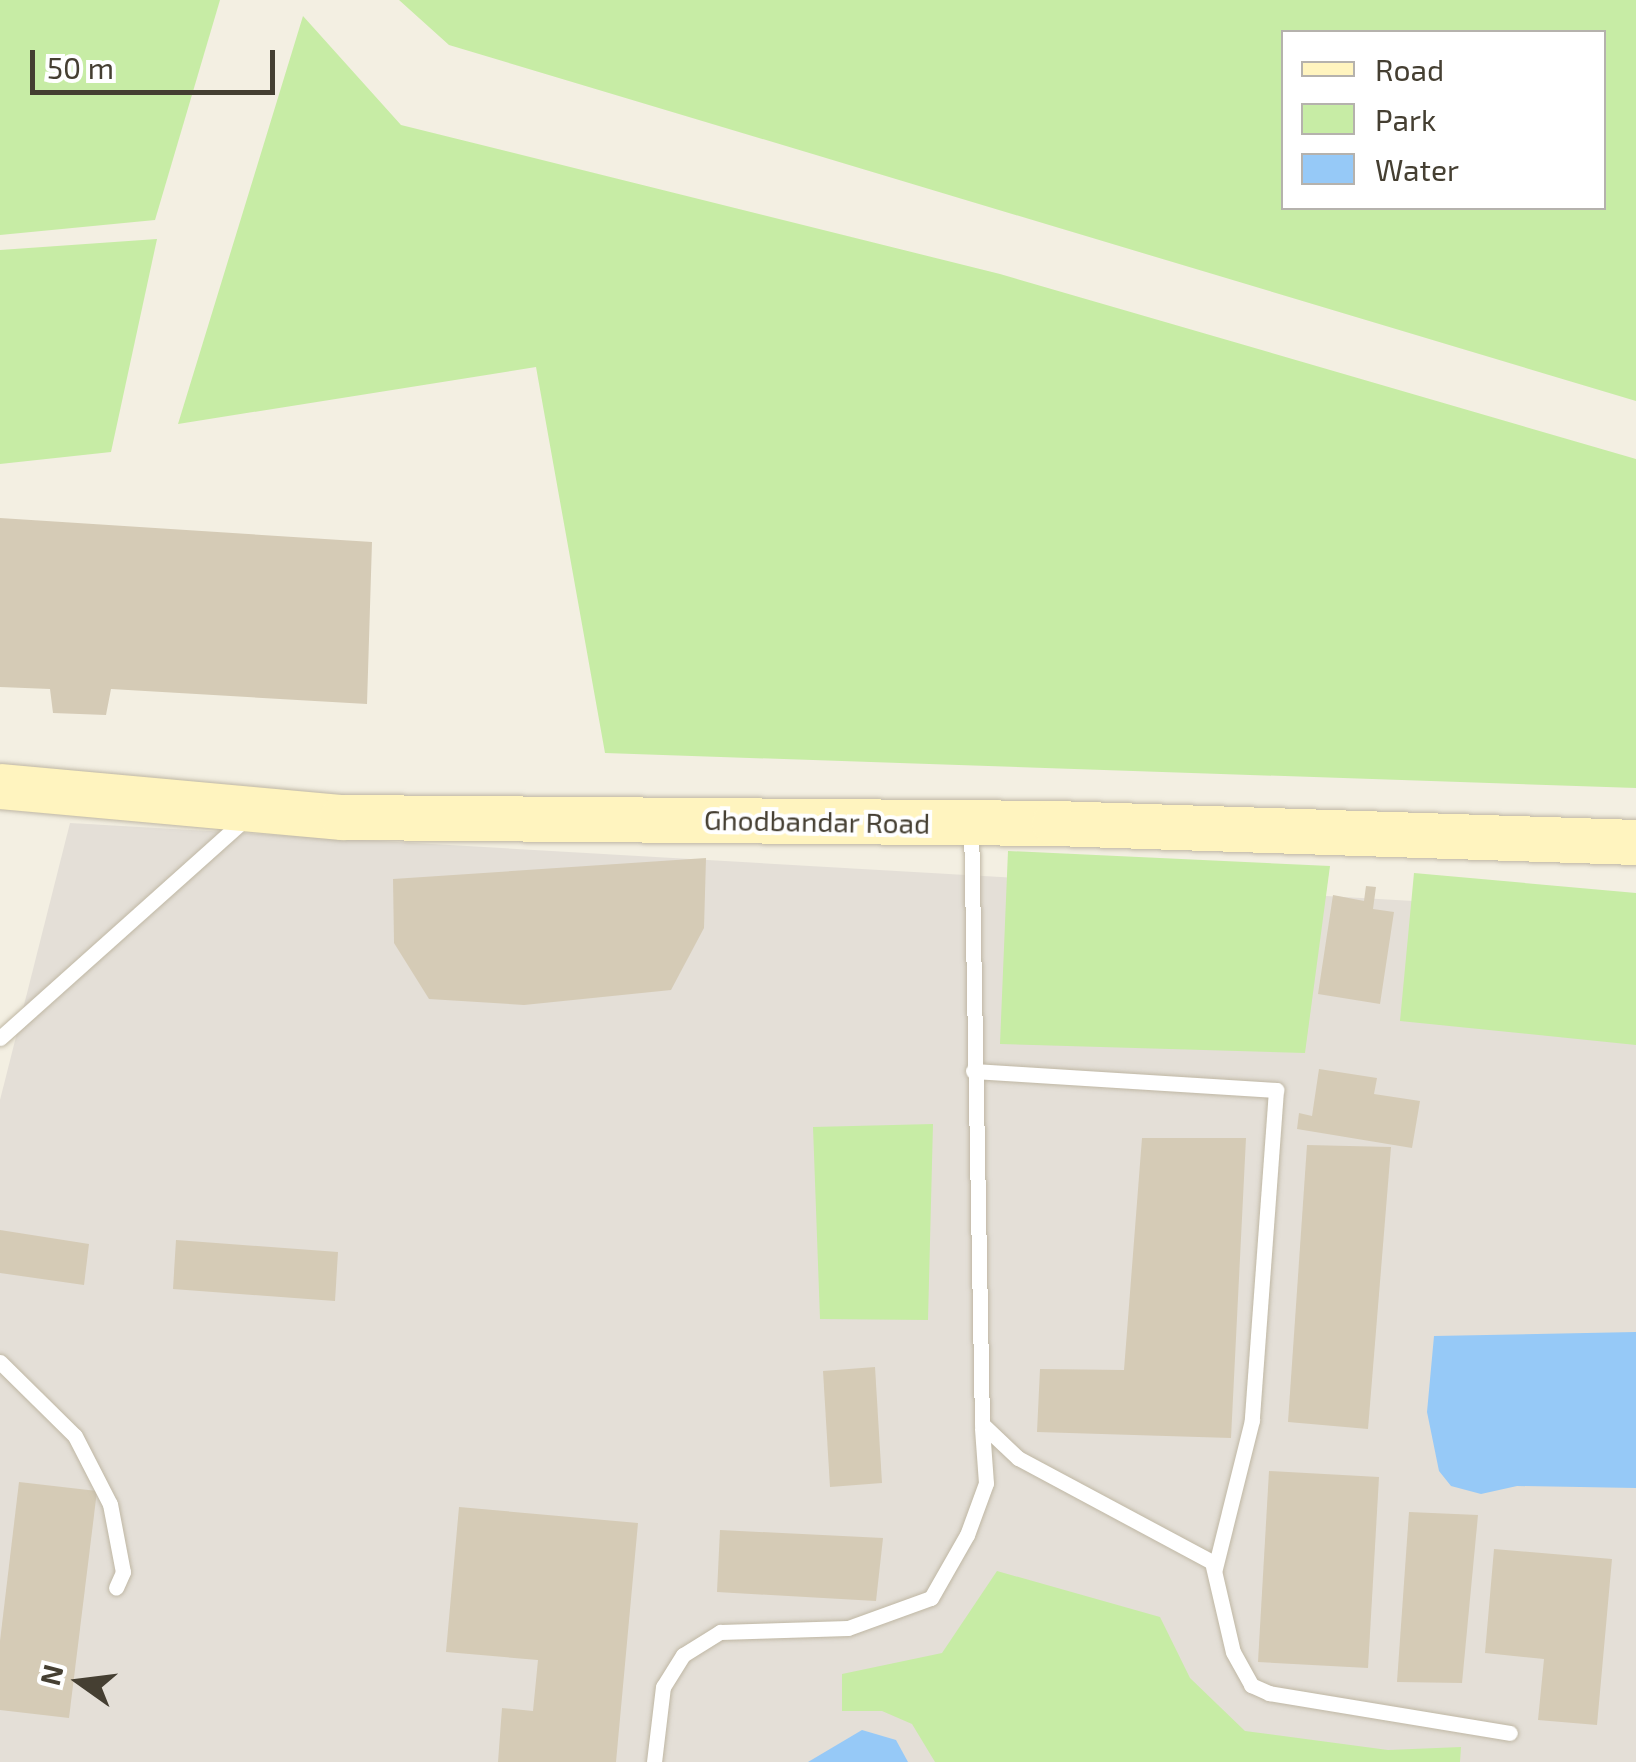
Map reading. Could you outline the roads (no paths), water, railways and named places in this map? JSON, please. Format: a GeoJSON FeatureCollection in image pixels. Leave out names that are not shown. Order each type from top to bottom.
{"type":"FeatureCollection","features":[{"type":"Feature","properties":{"kind":"street","name":"Ghodbandar Road"},"geometry":{"type":"LineString","coordinates":[[0,786],[342,817],[971,823],[1636,842]]}},
{"type":"Feature","properties":{"kind":"lane"},"geometry":{"type":"LineString","coordinates":[[0,1038],[256,809]]}},
{"type":"Feature","properties":{"kind":"lane"},"geometry":{"type":"LineString","coordinates":[[654,1762],[663,1688],[683,1654],[720,1632],[848,1628],[931,1598],[967,1535],[986,1484],[973,1071],[971,823]]}},
{"type":"Feature","properties":{"kind":"lane"},"geometry":{"type":"LineString","coordinates":[[973,1071],[1276,1090],[1252,1420],[1215,1568],[1233,1652],[1251,1684],[1269,1694],[1510,1733]]}},
{"type":"Feature","properties":{"kind":"lane"},"geometry":{"type":"LineString","coordinates":[[0,1362],[75,1436],[110,1504],[122,1572],[116,1588]]}},
{"type":"Feature","properties":{"kind":"lane"},"geometry":{"type":"LineString","coordinates":[[982,1424],[1018,1458],[1191,1546],[1215,1568]]}},
{"type":"Feature","properties":{"kind":"water"},"geometry":{"type":"Polygon","coordinates":[[[1636,1332],[1636,1488],[1517,1486],[1481,1494],[1451,1486],[1439,1471],[1427,1412],[1434,1336],[1636,1332]]]}},
{"type":"Feature","properties":{"kind":"water"},"geometry":{"type":"Polygon","coordinates":[[[862,1730],[896,1740],[908,1762],[808,1762],[862,1730]]]}}]}
